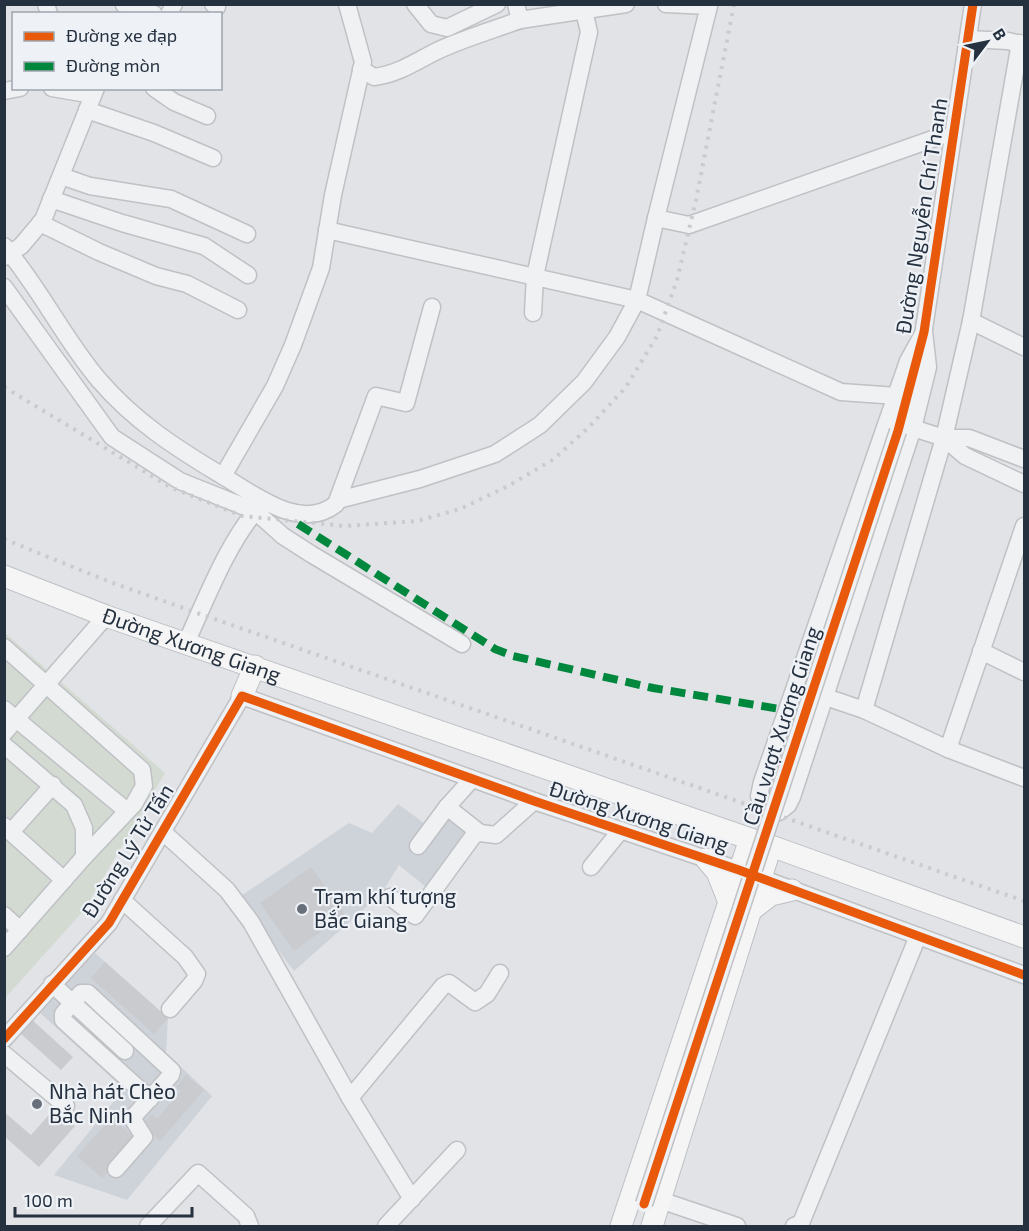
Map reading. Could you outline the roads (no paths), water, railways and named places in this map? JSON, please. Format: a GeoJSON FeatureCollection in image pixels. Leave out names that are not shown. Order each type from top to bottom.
{"type":"FeatureCollection","features":[{"type":"Feature","properties":{"kind":"main road","name":"Đường Xương Giang"},"geometry":{"type":"LineString","coordinates":[[4,576],[106,616],[771,846],[1024,937]]}},
{"type":"Feature","properties":{"kind":"main road"},"geometry":{"type":"LineString","coordinates":[[242,696],[255,666]]}},
{"type":"Feature","properties":{"kind":"main road"},"geometry":{"type":"LineString","coordinates":[[623,1220],[750,839]]}},
{"type":"Feature","properties":{"kind":"main road"},"geometry":{"type":"LineString","coordinates":[[652,1213],[771,846]]}},
{"type":"Feature","properties":{"kind":"main road"},"geometry":{"type":"LineString","coordinates":[[706,859],[717,872],[730,899]]}},
{"type":"Feature","properties":{"kind":"main road"},"geometry":{"type":"LineString","coordinates":[[730,899],[743,889],[749,891],[751,906]]}},
{"type":"Feature","properties":{"kind":"main road"},"geometry":{"type":"LineString","coordinates":[[751,906],[771,895],[792,890]]}},
{"type":"Feature","properties":{"kind":"street"},"geometry":{"type":"LineString","coordinates":[[223,476],[275,386],[293,345],[321,268],[363,62],[347,4]]}},
{"type":"Feature","properties":{"kind":"street"},"geometry":{"type":"LineString","coordinates":[[415,4],[431,24],[447,28],[497,4]]}},
{"type":"Feature","properties":{"kind":"street"},"geometry":{"type":"LineString","coordinates":[[362,69],[374,77],[384,76],[421,61],[438,50],[518,12],[584,11],[626,4]]}},
{"type":"Feature","properties":{"kind":"street"},"geometry":{"type":"LineString","coordinates":[[338,500],[420,479],[495,454],[540,425],[584,382],[616,337],[637,300],[708,6],[666,4]]}},
{"type":"Feature","properties":{"kind":"street","name":"Đường Nguyễn Chí Thanh"},"geometry":{"type":"LineString","coordinates":[[906,429],[924,332],[973,4]]}},
{"type":"Feature","properties":{"kind":"street"},"geometry":{"type":"LineString","coordinates":[[124,5],[147,12]]}},
{"type":"Feature","properties":{"kind":"street"},"geometry":{"type":"LineString","coordinates":[[533,313],[535,276],[589,32],[584,11]]}},
{"type":"Feature","properties":{"kind":"street"},"geometry":{"type":"LineString","coordinates":[[864,710],[945,438],[971,321],[1022,44],[968,39]]}},
{"type":"Feature","properties":{"kind":"street"},"geometry":{"type":"LineString","coordinates":[[60,90],[92,98],[154,133],[213,158]]}},
{"type":"Feature","properties":{"kind":"street"},"geometry":{"type":"LineString","coordinates":[[157,90],[174,102],[207,116]]}},
{"type":"Feature","properties":{"kind":"street"},"geometry":{"type":"LineString","coordinates":[[92,98],[40,223],[21,246],[6,252],[97,378],[128,412],[186,456],[223,476],[259,507],[283,536],[462,644]]}},
{"type":"Feature","properties":{"kind":"street"},"geometry":{"type":"LineString","coordinates":[[656,218],[689,225],[941,136]]}},
{"type":"Feature","properties":{"kind":"street"},"geometry":{"type":"LineString","coordinates":[[61,176],[90,186],[171,199],[248,234]]}},
{"type":"Feature","properties":{"kind":"street"},"geometry":{"type":"LineString","coordinates":[[51,200],[122,224],[204,246],[248,275]]}},
{"type":"Feature","properties":{"kind":"street"},"geometry":{"type":"LineString","coordinates":[[40,223],[99,252],[156,276],[187,284],[238,310]]}},
{"type":"Feature","properties":{"kind":"street"},"geometry":{"type":"LineString","coordinates":[[327,230],[637,300],[841,392],[897,396]]}},
{"type":"Feature","properties":{"kind":"street"},"geometry":{"type":"LineString","coordinates":[[4,286],[112,437],[180,481],[259,507],[302,513],[326,512],[338,500],[376,396],[406,403],[432,307]]}},
{"type":"Feature","properties":{"kind":"street"},"geometry":{"type":"LineString","coordinates":[[971,321],[1024,347]]}},
{"type":"Feature","properties":{"kind":"street"},"geometry":{"type":"LineString","coordinates":[[924,332],[908,361],[795,684],[759,796],[762,803],[779,812],[788,805],[825,697],[906,429],[945,438],[969,438],[1024,459]]}},
{"type":"Feature","properties":{"kind":"street","name":"Cầu vượt Xương Giang"},"geometry":{"type":"LineString","coordinates":[[652,1213],[906,429]]}},
{"type":"Feature","properties":{"kind":"street"},"geometry":{"type":"LineString","coordinates":[[945,438],[965,456],[1024,484]]}},
{"type":"Feature","properties":{"kind":"street"},"geometry":{"type":"LineString","coordinates":[[186,643],[222,564],[259,507]]}},
{"type":"Feature","properties":{"kind":"street"},"geometry":{"type":"LineString","coordinates":[[948,749],[981,651],[1018,571],[1024,526]]}},
{"type":"Feature","properties":{"kind":"street"},"geometry":{"type":"LineString","coordinates":[[4,733],[11,714],[46,683],[106,616]]}},
{"type":"Feature","properties":{"kind":"street"},"geometry":{"type":"LineString","coordinates":[[4,647],[142,770],[145,778],[142,792],[127,811],[4,948]]}},
{"type":"Feature","properties":{"kind":"street"},"geometry":{"type":"LineString","coordinates":[[981,651],[1024,672]]}},
{"type":"Feature","properties":{"kind":"street"},"geometry":{"type":"LineString","coordinates":[[795,684],[864,710],[948,749],[1024,778]]}},
{"type":"Feature","properties":{"kind":"street","name":"Đường Xương Giang"},"geometry":{"type":"LineString","coordinates":[[242,696],[534,801],[740,870],[1024,975]]}},
{"type":"Feature","properties":{"kind":"street","name":"Đường Lý Tử Tấn"},"geometry":{"type":"LineString","coordinates":[[4,1039],[109,923],[242,696]]}},
{"type":"Feature","properties":{"kind":"street"},"geometry":{"type":"LineString","coordinates":[[11,714],[127,811]]}},
{"type":"Feature","properties":{"kind":"street"},"geometry":{"type":"LineString","coordinates":[[4,745],[74,805],[86,837],[84,857]]}},
{"type":"Feature","properties":{"kind":"street"},"geometry":{"type":"LineString","coordinates":[[418,846],[445,809],[472,779]]}},
{"type":"Feature","properties":{"kind":"street"},"geometry":{"type":"LineString","coordinates":[[52,785],[8,829],[64,880]]}},
{"type":"Feature","properties":{"kind":"street"},"geometry":{"type":"LineString","coordinates":[[445,809],[480,833],[496,834],[534,801]]}},
{"type":"Feature","properties":{"kind":"street"},"geometry":{"type":"LineString","coordinates":[[591,867],[621,830]]}},
{"type":"Feature","properties":{"kind":"street"},"geometry":{"type":"LineString","coordinates":[[163,832],[227,890],[251,922],[350,1098],[412,1199]]}},
{"type":"Feature","properties":{"kind":"street"},"geometry":{"type":"LineString","coordinates":[[390,897],[415,916],[467,843],[480,833]]}},
{"type":"Feature","properties":{"kind":"street"},"geometry":{"type":"LineString","coordinates":[[122,900],[185,957],[197,974],[194,981],[170,1010]]}},
{"type":"Feature","properties":{"kind":"street"},"geometry":{"type":"LineString","coordinates":[[4,915],[20,930]]}},
{"type":"Feature","properties":{"kind":"street"},"geometry":{"type":"LineString","coordinates":[[802,1225],[918,936]]}},
{"type":"Feature","properties":{"kind":"street"},"geometry":{"type":"LineString","coordinates":[[350,1098],[443,986],[448,983],[475,1002],[487,994],[500,973]]}},
{"type":"Feature","properties":{"kind":"street"},"geometry":{"type":"LineString","coordinates":[[52,984],[125,1051]]}},
{"type":"Feature","properties":{"kind":"street"},"geometry":{"type":"LineString","coordinates":[[117,1169],[144,1137],[132,1118],[150,1099],[172,1071],[88,993],[81,993],[63,1014],[63,1020],[150,1099]]}},
{"type":"Feature","properties":{"kind":"street"},"geometry":{"type":"LineString","coordinates":[[112,1065],[137,1037]]}},
{"type":"Feature","properties":{"kind":"street"},"geometry":{"type":"LineString","coordinates":[[4,1054],[66,1106]]}},
{"type":"Feature","properties":{"kind":"street"},"geometry":{"type":"LineString","coordinates":[[386,1227],[457,1150]]}},
{"type":"Feature","properties":{"kind":"street"},"geometry":{"type":"LineString","coordinates":[[148,1227],[198,1173],[246,1216],[250,1227]]}},
{"type":"Feature","properties":{"kind":"street"},"geometry":{"type":"LineString","coordinates":[[623,1220],[652,1213],[737,1227]]}},
{"type":"Feature","properties":{"kind":"railway"},"geometry":{"type":"LineString","coordinates":[[4,387],[170,487],[242,516],[345,526],[417,521],[460,509],[508,486],[554,459],[590,426],[626,387],[657,336],[677,280],[696,200],[734,4]]}},
{"type":"Feature","properties":{"kind":"railway"},"geometry":{"type":"LineString","coordinates":[[4,539],[110,582],[200,614],[1024,901]]}},
{"type":"Feature","properties":{"kind":"place","name":"Trạm khí tượng Bắc Giang"},"geometry":{"type":"Point","coordinates":[302,909]}},
{"type":"Feature","properties":{"kind":"place","name":"Nhà hát Chèo Bắc Ninh"},"geometry":{"type":"Point","coordinates":[37,1104]}}]}
